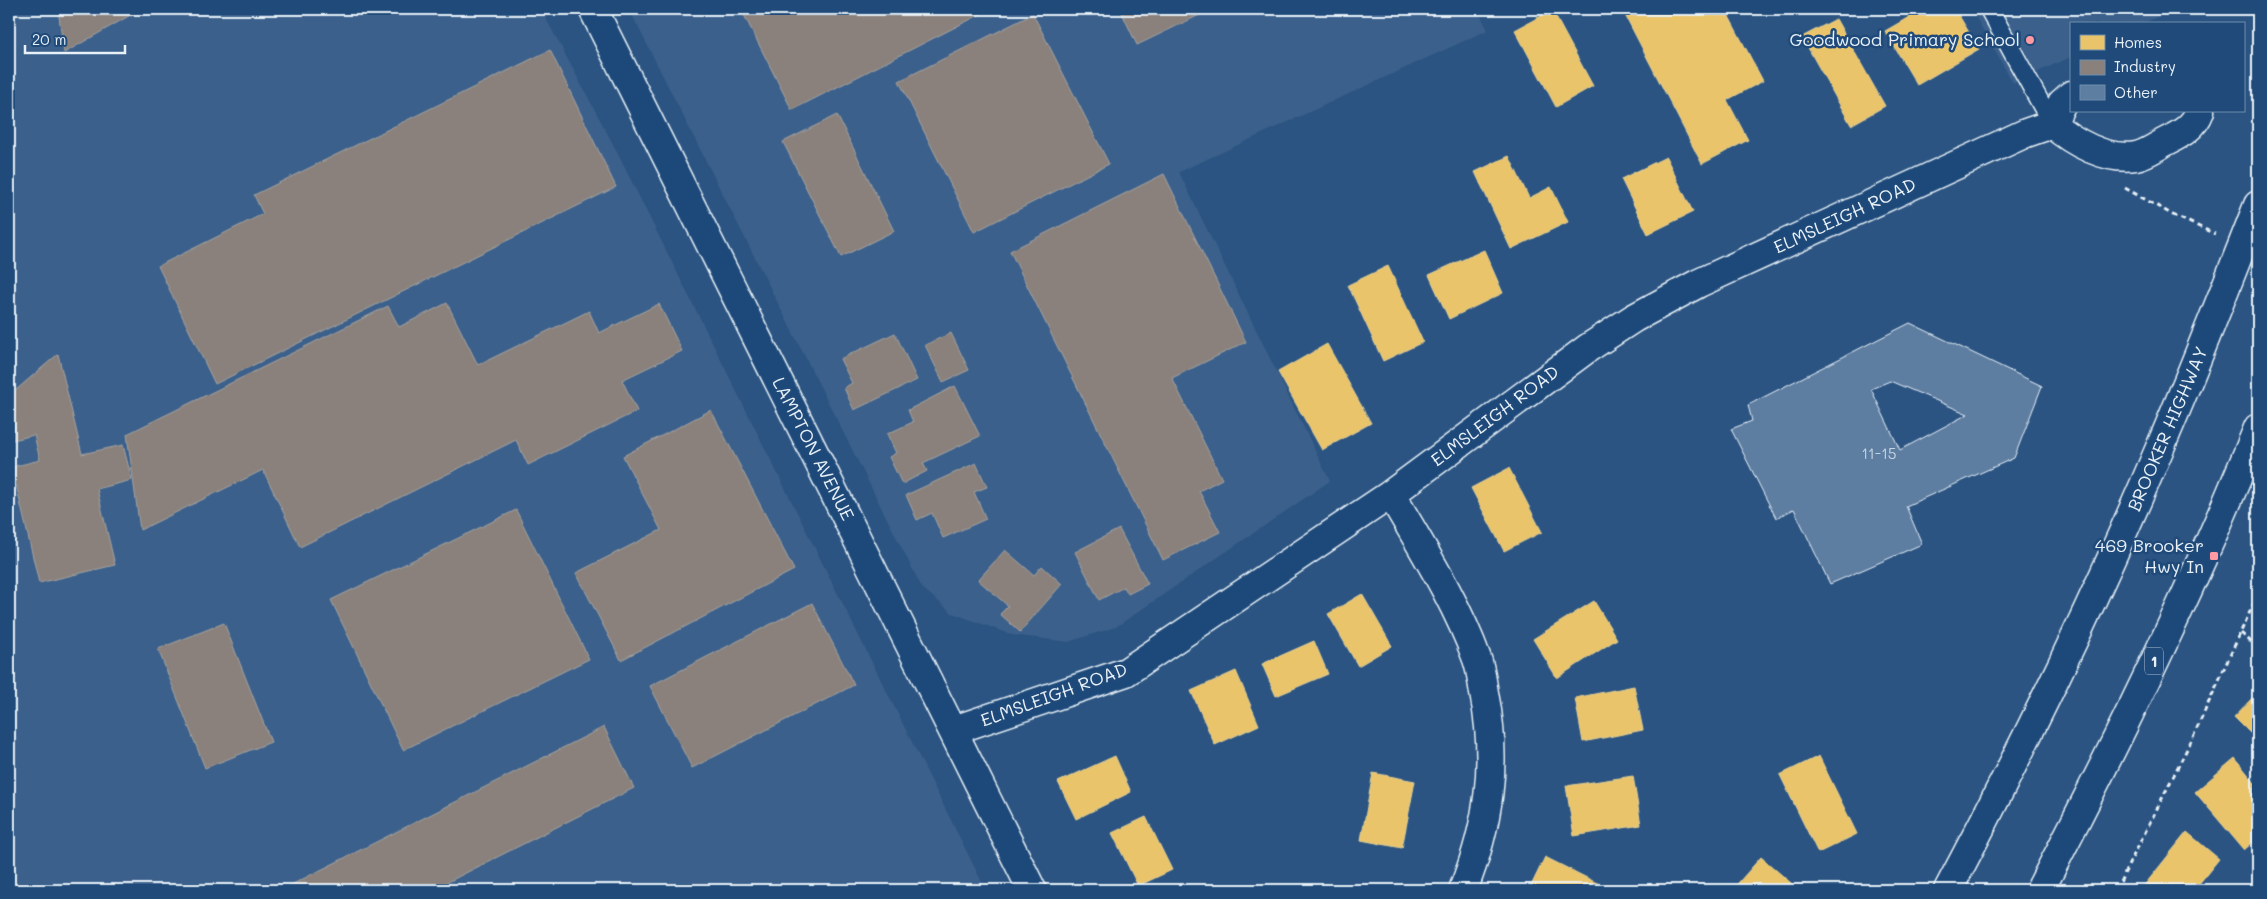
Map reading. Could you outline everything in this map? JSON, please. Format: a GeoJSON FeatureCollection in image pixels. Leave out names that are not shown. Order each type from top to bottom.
{"type":"FeatureCollection","features":[{"type":"Feature","properties":{"kind":"main road","name":"LAMPTON AVENUE"},"geometry":{"type":"LineString","coordinates":[[593,9],[954,730],[1032,890]]}},
{"type":"Feature","properties":{"kind":"main road"},"geometry":{"type":"LineString","coordinates":[[2070,96],[2062,103],[2052,124],[2064,135],[2088,147],[2104,153],[2129,157],[2144,154],[2185,131],[2197,120],[2200,112]]}},
{"type":"Feature","properties":{"kind":"main road","name":"ELMSLEIGH ROAD"},"geometry":{"type":"LineString","coordinates":[[954,730],[1126,672],[1391,494],[1588,348],[1634,318],[1699,283],[2026,133],[2052,124]]}},
{"type":"Feature","properties":{"kind":"main road","name":"BROOKER HIGHWAY"},"geometry":{"type":"LineString","coordinates":[[1948,890],[2014,763],[2106,571],[2206,339],[2258,205]]}},
{"type":"Feature","properties":{"kind":"main road","name":"1"},"geometry":{"type":"LineString","coordinates":[[2040,890],[2142,688],[2192,580],[2258,428]]}},
{"type":"Feature","properties":{"kind":"main road"},"geometry":{"type":"LineString","coordinates":[[1391,494],[1452,601],[1478,661],[1488,715],[1491,771],[1487,812],[1477,855],[1463,890]]}},
{"type":"Feature","properties":{"kind":"lane"},"geometry":{"type":"LineString","coordinates":[[1989,9],[2052,124]]}},
{"type":"Feature","properties":{"kind":"path"},"geometry":{"type":"LineString","coordinates":[[2116,890],[2193,737],[2258,594]]}},
{"type":"Feature","properties":{"kind":"path"},"geometry":{"type":"LineString","coordinates":[[2241,633],[2258,648]]}},
{"type":"Feature","properties":{"kind":"shaded area"},"geometry":{"type":"Polygon","coordinates":[[[9,9],[541,9],[612,142],[986,890],[9,890],[9,9]]]}},
{"type":"Feature","properties":{"kind":"shaded area"},"geometry":{"type":"Polygon","coordinates":[[[629,9],[1477,9],[1488,30],[1179,172],[1330,481],[1116,627],[1068,642],[1012,635],[952,613],[922,588],[629,9]]]}},
{"type":"Feature","properties":{"kind":"shaded area","name":"Goodwood Primary School"},"geometry":{"type":"Polygon","coordinates":[[[1971,9],[2174,9],[2146,22],[2070,22],[2070,57],[2013,83],[1971,9]]]}},
{"type":"Feature","properties":{"kind":"building: Homes"},"geometry":{"type":"Polygon","coordinates":[[[1632,9],[1725,9],[1763,81],[1727,100],[1748,140],[1702,164],[1624,13],[1632,9]]]}},
{"type":"Feature","properties":{"kind":"building: Homes"},"geometry":{"type":"Polygon","coordinates":[[[1923,9],[1955,9],[1979,49],[1917,85],[1885,31],[1923,9]]]}},
{"type":"Feature","properties":{"kind":"building: Homes"},"geometry":{"type":"Polygon","coordinates":[[[1552,10],[1593,86],[1556,107],[1515,30],[1552,10]]]}},
{"type":"Feature","properties":{"kind":"building: Homes"},"geometry":{"type":"Polygon","coordinates":[[[1836,19],[1885,106],[1851,125],[1802,37],[1836,19]]]}},
{"type":"Feature","properties":{"kind":"building: Homes"},"geometry":{"type":"Polygon","coordinates":[[[1509,156],[1529,198],[1551,187],[1568,222],[1511,249],[1475,172],[1509,156]]]}},
{"type":"Feature","properties":{"kind":"building: Homes"},"geometry":{"type":"Polygon","coordinates":[[[1666,157],[1693,212],[1648,234],[1621,179],[1666,157]]]}},
{"type":"Feature","properties":{"kind":"building: Homes"},"geometry":{"type":"Polygon","coordinates":[[[1484,250],[1503,293],[1449,319],[1429,275],[1484,250]]]}},
{"type":"Feature","properties":{"kind":"building: Homes"},"geometry":{"type":"Polygon","coordinates":[[[1388,266],[1423,342],[1383,361],[1348,285],[1388,266]]]}},
{"type":"Feature","properties":{"kind":"building: Homes"},"geometry":{"type":"Polygon","coordinates":[[[1327,344],[1371,423],[1322,450],[1278,372],[1327,344]]]}},
{"type":"Feature","properties":{"kind":"building: Homes"},"geometry":{"type":"Polygon","coordinates":[[[1509,468],[1542,532],[1504,551],[1471,488],[1509,468]]]}},
{"type":"Feature","properties":{"kind":"building: Homes"},"geometry":{"type":"Polygon","coordinates":[[[1362,594],[1392,646],[1358,666],[1328,614],[1362,594]]]}},
{"type":"Feature","properties":{"kind":"building: Homes"},"geometry":{"type":"Polygon","coordinates":[[[1594,601],[1617,639],[1557,678],[1533,639],[1594,601]]]}},
{"type":"Feature","properties":{"kind":"building: Homes"},"geometry":{"type":"Polygon","coordinates":[[[1314,641],[1328,674],[1276,696],[1262,664],[1314,641]]]}},
{"type":"Feature","properties":{"kind":"building: Homes"},"geometry":{"type":"Polygon","coordinates":[[[1236,671],[1259,725],[1215,745],[1191,691],[1236,671]]]}},
{"type":"Feature","properties":{"kind":"building: Homes"},"geometry":{"type":"Polygon","coordinates":[[[1634,686],[1643,730],[1583,742],[1575,698],[1634,686]]]}},
{"type":"Feature","properties":{"kind":"building: Homes"},"geometry":{"type":"Polygon","coordinates":[[[2258,692],[2258,741],[2234,717],[2258,692]]]}},
{"type":"Feature","properties":{"kind":"building: Homes"},"geometry":{"type":"Polygon","coordinates":[[[1115,756],[1131,792],[1076,819],[1058,782],[1115,756]]]}},
{"type":"Feature","properties":{"kind":"building: Homes"},"geometry":{"type":"Polygon","coordinates":[[[1819,756],[1857,834],[1818,853],[1780,775],[1819,756]]]}},
{"type":"Feature","properties":{"kind":"building: Homes"},"geometry":{"type":"Polygon","coordinates":[[[2235,758],[2258,787],[2258,838],[2244,850],[2195,792],[2235,758]]]}},
{"type":"Feature","properties":{"kind":"building: Homes"},"geometry":{"type":"Polygon","coordinates":[[[1373,773],[1415,781],[1402,848],[1361,840],[1373,773]]]}},
{"type":"Feature","properties":{"kind":"building: Homes"},"geometry":{"type":"Polygon","coordinates":[[[1633,776],[1641,825],[1574,836],[1566,786],[1633,776]]]}},
{"type":"Feature","properties":{"kind":"building: Homes"},"geometry":{"type":"Polygon","coordinates":[[[1146,817],[1172,870],[1138,886],[1112,833],[1146,817]]]}},
{"type":"Feature","properties":{"kind":"building: Homes"},"geometry":{"type":"Polygon","coordinates":[[[2187,832],[2219,859],[2194,890],[2148,890],[2143,887],[2187,832]]]}},
{"type":"Feature","properties":{"kind":"building: Homes"},"geometry":{"type":"Polygon","coordinates":[[[1545,857],[1603,886],[1601,890],[1529,890],[1545,857]]]}},
{"type":"Feature","properties":{"kind":"building: Homes"},"geometry":{"type":"Polygon","coordinates":[[[1761,857],[1799,890],[1732,890],[1761,857]]]}},
{"type":"Feature","properties":{"kind":"building: Homes"},"geometry":{"type":"Polygon","coordinates":[[[1337,886],[1339,890],[1328,890],[1337,886]]]}},
{"type":"Feature","properties":{"kind":"building: Industry"},"geometry":{"type":"Polygon","coordinates":[[[58,9],[141,9],[64,53],[58,9]]]}},
{"type":"Feature","properties":{"kind":"building: Industry"},"geometry":{"type":"Polygon","coordinates":[[[741,9],[991,9],[792,110],[741,9]]]}},
{"type":"Feature","properties":{"kind":"building: Industry"},"geometry":{"type":"Polygon","coordinates":[[[1120,9],[1212,9],[1137,45],[1120,9]]]}},
{"type":"Feature","properties":{"kind":"building: Industry"},"geometry":{"type":"Polygon","coordinates":[[[1033,14],[1109,164],[974,232],[899,81],[1033,14]]]}},
{"type":"Feature","properties":{"kind":"building: Industry"},"geometry":{"type":"Polygon","coordinates":[[[550,50],[616,187],[215,384],[158,266],[263,214],[254,195],[550,50]]]}},
{"type":"Feature","properties":{"kind":"building: Industry"},"geometry":{"type":"Polygon","coordinates":[[[837,115],[894,231],[841,257],[783,142],[837,115]]]}},
{"type":"Feature","properties":{"kind":"building: Industry"},"geometry":{"type":"Polygon","coordinates":[[[1164,174],[1246,342],[1172,378],[1222,479],[1199,491],[1220,532],[1163,560],[1010,251],[1164,174]]]}},
{"type":"Feature","properties":{"kind":"building: Industry"},"geometry":{"type":"Polygon","coordinates":[[[447,303],[478,365],[589,311],[599,333],[659,304],[682,351],[622,380],[637,411],[528,465],[516,440],[300,547],[263,470],[140,530],[127,434],[388,306],[399,327],[447,303]]]}},
{"type":"Feature","properties":{"kind":"building: Industry"},"geometry":{"type":"Polygon","coordinates":[[[895,333],[917,380],[854,410],[844,388],[852,383],[840,359],[895,333]]]}},
{"type":"Feature","properties":{"kind":"building: Industry"},"geometry":{"type":"Polygon","coordinates":[[[951,333],[969,370],[943,382],[925,345],[951,333]]]}},
{"type":"Feature","properties":{"kind":"building: Industry"},"geometry":{"type":"Polygon","coordinates":[[[58,354],[82,454],[123,445],[132,480],[97,489],[115,565],[39,583],[12,467],[40,460],[34,435],[9,441],[9,396],[58,354]]]}},
{"type":"Feature","properties":{"kind":"building: Industry"},"geometry":{"type":"Polygon","coordinates":[[[955,386],[980,436],[923,463],[927,471],[902,484],[889,457],[896,453],[887,434],[913,422],[908,410],[955,386]]]}},
{"type":"Feature","properties":{"kind":"building: Industry"},"geometry":{"type":"Polygon","coordinates":[[[711,410],[794,570],[621,660],[576,573],[661,530],[623,456],[711,410]]]}},
{"type":"Feature","properties":{"kind":"building: Industry"},"geometry":{"type":"Polygon","coordinates":[[[976,463],[987,487],[974,492],[986,519],[943,538],[932,513],[917,520],[906,495],[976,463]]]}},
{"type":"Feature","properties":{"kind":"building: Industry"},"geometry":{"type":"Polygon","coordinates":[[[516,510],[589,659],[403,750],[331,600],[516,510]]]}},
{"type":"Feature","properties":{"kind":"building: Industry"},"geometry":{"type":"Polygon","coordinates":[[[1119,529],[1148,584],[1128,594],[1124,587],[1099,600],[1075,552],[1119,529]]]}},
{"type":"Feature","properties":{"kind":"building: Industry"},"geometry":{"type":"Polygon","coordinates":[[[1005,550],[1034,575],[1042,566],[1062,584],[1020,632],[1000,614],[1008,606],[978,580],[1005,550]]]}},
{"type":"Feature","properties":{"kind":"building: Industry"},"geometry":{"type":"Polygon","coordinates":[[[812,603],[854,685],[692,768],[650,686],[812,603]]]}},
{"type":"Feature","properties":{"kind":"building: Industry"},"geometry":{"type":"Polygon","coordinates":[[[224,623],[271,742],[205,768],[158,649],[224,623]]]}},
{"type":"Feature","properties":{"kind":"building: Industry"},"geometry":{"type":"Polygon","coordinates":[[[604,727],[634,788],[432,890],[281,890],[604,727]]]}},
{"type":"Feature","properties":{"kind":"building: Other"},"geometry":{"type":"Polygon","coordinates":[[[1910,323],[2042,386],[2014,458],[1906,506],[1922,544],[1830,584],[1794,509],[1776,518],[1731,429],[1752,421],[1748,405],[1910,323]],[[1890,381],[1871,389],[1900,450],[1968,414],[1890,381]]]}},
{"type":"Feature","properties":{"kind":"place","name":"Goodwood Primary School"},"geometry":{"type":"Point","coordinates":[2030,40]}},
{"type":"Feature","properties":{"kind":"place","name":"469 Brooker Hwy In"},"geometry":{"type":"Point","coordinates":[2214,556]}}]}
